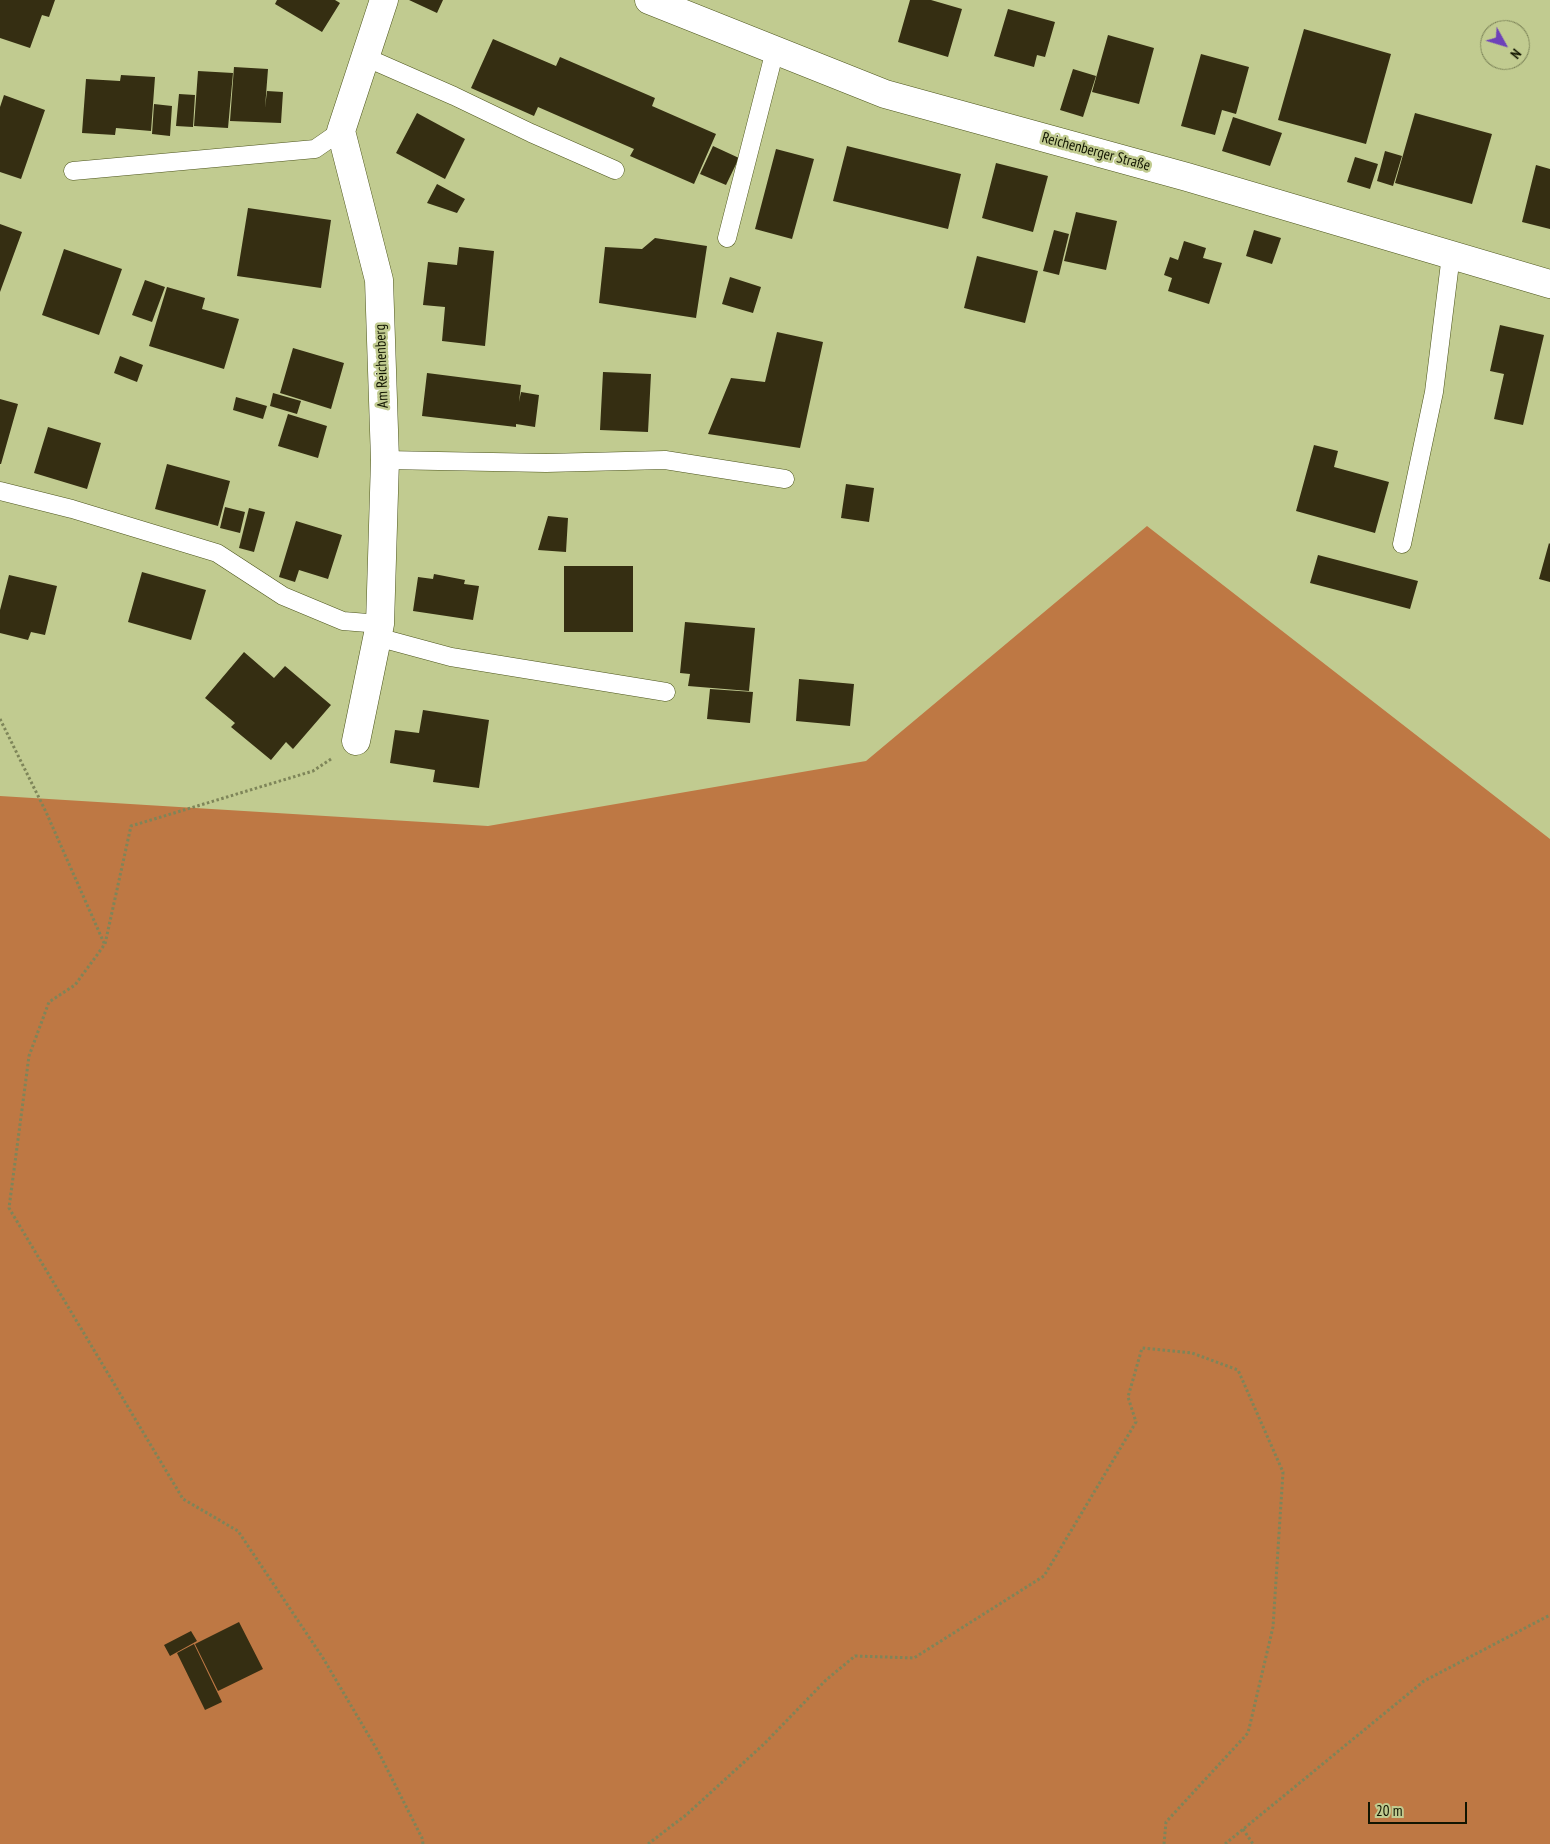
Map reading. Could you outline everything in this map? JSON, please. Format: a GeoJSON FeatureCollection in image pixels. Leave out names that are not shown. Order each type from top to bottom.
{"type":"FeatureCollection","features":[{"type":"Feature","properties":{"kind":"street"},"geometry":{"type":"LineString","coordinates":[[341,131],[384,0]]}},
{"type":"Feature","properties":{"kind":"street","name":"Reichenberger Straße"},"geometry":{"type":"LineString","coordinates":[[649,0],[885,94],[1187,177],[1550,284]]}},
{"type":"Feature","properties":{"kind":"street","name":"Am Reichenberg"},"geometry":{"type":"LineString","coordinates":[[341,131],[380,280],[385,460],[378,630],[356,741]]}},
{"type":"Feature","properties":{"kind":"lane"},"geometry":{"type":"LineString","coordinates":[[727,238],[775,50]]}},
{"type":"Feature","properties":{"kind":"lane"},"geometry":{"type":"LineString","coordinates":[[365,57],[615,170]]}},
{"type":"Feature","properties":{"kind":"lane"},"geometry":{"type":"LineString","coordinates":[[73,171],[314,149],[341,131]]}},
{"type":"Feature","properties":{"kind":"lane"},"geometry":{"type":"LineString","coordinates":[[1402,544],[1434,392],[1451,255]]}},
{"type":"Feature","properties":{"kind":"lane"},"geometry":{"type":"LineString","coordinates":[[385,460],[526,463],[665,460],[785,479]]}},
{"type":"Feature","properties":{"kind":"lane"},"geometry":{"type":"LineString","coordinates":[[0,492],[72,509],[217,553],[283,596],[343,621],[378,630],[452,657],[666,692]]}},
{"type":"Feature","properties":{"kind":"path"},"geometry":{"type":"LineString","coordinates":[[0,719],[46,812],[104,944]]}},
{"type":"Feature","properties":{"kind":"path"},"geometry":{"type":"LineString","coordinates":[[356,741],[313,771],[130,826],[104,944],[75,985],[49,1002],[29,1056],[9,1208],[184,1499],[238,1531],[323,1658],[379,1753],[422,1838],[423,1844]]}},
{"type":"Feature","properties":{"kind":"path"},"geometry":{"type":"LineString","coordinates":[[648,1844],[686,1815],[764,1744],[826,1680],[855,1656],[914,1658],[1044,1576],[1136,1422],[1128,1397],[1142,1348],[1192,1353],[1238,1370],[1283,1472],[1273,1627],[1248,1733],[1166,1822],[1164,1844]]}},
{"type":"Feature","properties":{"kind":"path"},"geometry":{"type":"LineString","coordinates":[[1224,1844],[1424,1681],[1550,1615]]}},
{"type":"Feature","properties":{"kind":"path"},"geometry":{"type":"LineString","coordinates":[[1243,1829],[1253,1844]]}},
{"type":"Feature","properties":{"kind":"shaded area"},"geometry":{"type":"Polygon","coordinates":[[[1147,526],[1550,839],[1550,1844],[0,1844],[0,796],[488,826],[866,761],[1147,526]]]}},
{"type":"Feature","properties":{"kind":"building"},"geometry":{"type":"Polygon","coordinates":[[[0,0],[55,0],[49,17],[42,15],[30,48],[0,38],[0,0]]]}},
{"type":"Feature","properties":{"kind":"building"},"geometry":{"type":"Polygon","coordinates":[[[277,0],[335,0],[340,3],[322,32],[275,4],[277,0]]]}},
{"type":"Feature","properties":{"kind":"building"},"geometry":{"type":"Polygon","coordinates":[[[409,0],[443,0],[437,13],[409,0]]]}},
{"type":"Feature","properties":{"kind":"building"},"geometry":{"type":"Polygon","coordinates":[[[910,0],[931,0],[962,9],[948,57],[898,42],[910,0]]]}},
{"type":"Feature","properties":{"kind":"building"},"geometry":{"type":"Polygon","coordinates":[[[1008,9],[1055,22],[1045,57],[1037,55],[1034,67],[994,56],[1008,9]]]}},
{"type":"Feature","properties":{"kind":"building"},"geometry":{"type":"Polygon","coordinates":[[[1304,29],[1391,54],[1366,144],[1278,120],[1304,29]]]}},
{"type":"Feature","properties":{"kind":"building"},"geometry":{"type":"Polygon","coordinates":[[[1108,35],[1154,48],[1139,104],[1092,92],[1108,35]]]}},
{"type":"Feature","properties":{"kind":"building"},"geometry":{"type":"Polygon","coordinates":[[[493,39],[556,66],[560,57],[655,98],[652,106],[716,134],[694,184],[630,156],[634,149],[538,107],[534,116],[471,88],[493,39]]]}},
{"type":"Feature","properties":{"kind":"building"},"geometry":{"type":"Polygon","coordinates":[[[1201,54],[1249,67],[1236,114],[1222,110],[1215,135],[1181,126],[1201,54]]]}},
{"type":"Feature","properties":{"kind":"building"},"geometry":{"type":"Polygon","coordinates":[[[234,67],[268,69],[265,108],[267,91],[283,92],[281,123],[230,121],[234,67]]]}},
{"type":"Feature","properties":{"kind":"building"},"geometry":{"type":"Polygon","coordinates":[[[1073,69],[1096,76],[1083,117],[1060,110],[1073,69]]]}},
{"type":"Feature","properties":{"kind":"building"},"geometry":{"type":"Polygon","coordinates":[[[198,71],[233,73],[228,128],[194,126],[198,71]]]}},
{"type":"Feature","properties":{"kind":"building"},"geometry":{"type":"Polygon","coordinates":[[[121,75],[155,77],[151,131],[116,128],[115,135],[82,133],[86,79],[120,81],[121,75]]]}},
{"type":"Feature","properties":{"kind":"building"},"geometry":{"type":"Polygon","coordinates":[[[179,94],[195,95],[193,127],[176,126],[179,94]]]}},
{"type":"Feature","properties":{"kind":"building"},"geometry":{"type":"Polygon","coordinates":[[[4,95],[45,110],[21,179],[0,172],[0,107],[4,95]]]}},
{"type":"Feature","properties":{"kind":"building"},"geometry":{"type":"Polygon","coordinates":[[[154,104],[172,106],[170,136],[152,134],[154,104]]]}},
{"type":"Feature","properties":{"kind":"building"},"geometry":{"type":"Polygon","coordinates":[[[417,113],[465,139],[445,179],[396,153],[417,113]]]}},
{"type":"Feature","properties":{"kind":"building"},"geometry":{"type":"Polygon","coordinates":[[[1415,113],[1492,134],[1472,204],[1395,183],[1415,113]]]}},
{"type":"Feature","properties":{"kind":"building"},"geometry":{"type":"Polygon","coordinates":[[[1233,117],[1282,133],[1270,166],[1222,151],[1233,117]]]}},
{"type":"Feature","properties":{"kind":"building"},"geometry":{"type":"Polygon","coordinates":[[[713,146],[739,158],[726,185],[700,174],[713,146]]]}},
{"type":"Feature","properties":{"kind":"building"},"geometry":{"type":"Polygon","coordinates":[[[847,146],[961,174],[948,229],[833,201],[847,146]]]}},
{"type":"Feature","properties":{"kind":"building"},"geometry":{"type":"Polygon","coordinates":[[[776,149],[814,159],[792,239],[755,229],[776,149]]]}},
{"type":"Feature","properties":{"kind":"building"},"geometry":{"type":"Polygon","coordinates":[[[1385,151],[1402,156],[1393,186],[1377,181],[1385,151]]]}},
{"type":"Feature","properties":{"kind":"building"},"geometry":{"type":"Polygon","coordinates":[[[1355,157],[1378,164],[1370,189],[1347,182],[1355,157]]]}},
{"type":"Feature","properties":{"kind":"building"},"geometry":{"type":"Polygon","coordinates":[[[996,163],[1048,176],[1033,232],[982,218],[996,163]]]}},
{"type":"Feature","properties":{"kind":"building"},"geometry":{"type":"Polygon","coordinates":[[[1536,165],[1550,169],[1550,229],[1522,222],[1536,165]]]}},
{"type":"Feature","properties":{"kind":"building"},"geometry":{"type":"Polygon","coordinates":[[[437,184],[465,199],[457,213],[427,203],[437,184]]]}},
{"type":"Feature","properties":{"kind":"building"},"geometry":{"type":"Polygon","coordinates":[[[248,208],[331,220],[321,288],[237,276],[248,208]]]}},
{"type":"Feature","properties":{"kind":"building"},"geometry":{"type":"Polygon","coordinates":[[[1076,212],[1117,221],[1106,270],[1064,261],[1076,212]]]}},
{"type":"Feature","properties":{"kind":"building"},"geometry":{"type":"Polygon","coordinates":[[[0,224],[22,232],[0,292],[0,224]]]}},
{"type":"Feature","properties":{"kind":"building"},"geometry":{"type":"Polygon","coordinates":[[[1054,230],[1069,234],[1059,275],[1043,271],[1054,230]]]}},
{"type":"Feature","properties":{"kind":"building"},"geometry":{"type":"Polygon","coordinates":[[[1254,230],[1281,238],[1272,264],[1246,256],[1254,230]]]}},
{"type":"Feature","properties":{"kind":"building"},"geometry":{"type":"Polygon","coordinates":[[[655,238],[707,246],[696,318],[599,303],[605,247],[642,249],[655,238]]]}},
{"type":"Feature","properties":{"kind":"building"},"geometry":{"type":"Polygon","coordinates":[[[1184,241],[1206,248],[1203,258],[1222,263],[1209,304],[1168,291],[1172,278],[1164,275],[1170,257],[1178,260],[1184,241]]]}},
{"type":"Feature","properties":{"kind":"building"},"geometry":{"type":"Polygon","coordinates":[[[459,247],[494,251],[485,346],[442,341],[445,307],[423,305],[428,262],[457,265],[459,247]]]}},
{"type":"Feature","properties":{"kind":"building"},"geometry":{"type":"Polygon","coordinates":[[[64,249],[122,269],[99,335],[42,315],[64,249]]]}},
{"type":"Feature","properties":{"kind":"building"},"geometry":{"type":"Polygon","coordinates":[[[977,256],[1038,271],[1025,323],[964,308],[977,256]]]}},
{"type":"Feature","properties":{"kind":"building"},"geometry":{"type":"Polygon","coordinates":[[[730,277],[761,287],[753,313],[722,304],[730,277]]]}},
{"type":"Feature","properties":{"kind":"building"},"geometry":{"type":"Polygon","coordinates":[[[145,280],[165,287],[152,322],[132,315],[145,280]]]}},
{"type":"Feature","properties":{"kind":"building"},"geometry":{"type":"Polygon","coordinates":[[[167,287],[205,298],[202,309],[239,319],[224,369],[149,346],[167,287]]]}},
{"type":"Feature","properties":{"kind":"building"},"geometry":{"type":"Polygon","coordinates":[[[1500,325],[1544,335],[1523,425],[1494,419],[1504,374],[1490,371],[1500,325]]]}},
{"type":"Feature","properties":{"kind":"building"},"geometry":{"type":"Polygon","coordinates":[[[777,332],[823,342],[800,448],[708,434],[731,378],[765,382],[777,332]]]}},
{"type":"Feature","properties":{"kind":"building"},"geometry":{"type":"Polygon","coordinates":[[[293,348],[344,363],[331,409],[280,393],[293,348]]]}},
{"type":"Feature","properties":{"kind":"building"},"geometry":{"type":"Polygon","coordinates":[[[120,356],[143,365],[137,382],[114,373],[120,356]]]}},
{"type":"Feature","properties":{"kind":"building"},"geometry":{"type":"Polygon","coordinates":[[[603,372],[651,374],[648,432],[600,430],[603,372]]]}},
{"type":"Feature","properties":{"kind":"building"},"geometry":{"type":"Polygon","coordinates":[[[427,373],[521,385],[519,402],[521,392],[539,395],[535,427],[516,424],[516,427],[422,416],[427,373]]]}},
{"type":"Feature","properties":{"kind":"building"},"geometry":{"type":"Polygon","coordinates":[[[273,393],[301,401],[297,414],[270,406],[273,393]]]}},
{"type":"Feature","properties":{"kind":"building"},"geometry":{"type":"Polygon","coordinates":[[[236,397],[267,406],[263,419],[233,410],[236,397]]]}},
{"type":"Feature","properties":{"kind":"building"},"geometry":{"type":"Polygon","coordinates":[[[0,399],[18,404],[1,464],[0,464],[0,399]]]}},
{"type":"Feature","properties":{"kind":"building"},"geometry":{"type":"Polygon","coordinates":[[[288,414],[327,426],[318,458],[278,446],[288,414]]]}},
{"type":"Feature","properties":{"kind":"building"},"geometry":{"type":"Polygon","coordinates":[[[48,427],[101,443],[87,489],[34,473],[48,427]]]}},
{"type":"Feature","properties":{"kind":"building"},"geometry":{"type":"Polygon","coordinates":[[[1314,445],[1338,451],[1334,467],[1389,482],[1375,533],[1296,511],[1314,445]]]}},
{"type":"Feature","properties":{"kind":"building"},"geometry":{"type":"Polygon","coordinates":[[[167,464],[230,481],[218,526],[155,509],[167,464]]]}},
{"type":"Feature","properties":{"kind":"building"},"geometry":{"type":"Polygon","coordinates":[[[846,484],[874,488],[869,522],[841,518],[846,484]]]}},
{"type":"Feature","properties":{"kind":"building"},"geometry":{"type":"Polygon","coordinates":[[[225,507],[245,512],[240,533],[220,528],[225,507]]]}},
{"type":"Feature","properties":{"kind":"building"},"geometry":{"type":"Polygon","coordinates":[[[249,508],[265,512],[254,552],[239,548],[249,508]]]}},
{"type":"Feature","properties":{"kind":"building"},"geometry":{"type":"Polygon","coordinates":[[[548,516],[568,518],[566,552],[538,550],[548,516]]]}},
{"type":"Feature","properties":{"kind":"building"},"geometry":{"type":"Polygon","coordinates":[[[296,521],[342,535],[328,579],[299,570],[295,582],[279,577],[296,521]]]}},
{"type":"Feature","properties":{"kind":"building"},"geometry":{"type":"Polygon","coordinates":[[[1550,544],[1550,582],[1539,579],[1550,544]]]}},
{"type":"Feature","properties":{"kind":"building"},"geometry":{"type":"Polygon","coordinates":[[[1318,555],[1418,581],[1410,609],[1310,583],[1318,555]]]}},
{"type":"Feature","properties":{"kind":"building"},"geometry":{"type":"Polygon","coordinates":[[[564,566],[633,566],[633,632],[564,632],[564,566]]]}},
{"type":"Feature","properties":{"kind":"building"},"geometry":{"type":"Polygon","coordinates":[[[142,572],[206,590],[191,640],[128,622],[142,572]]]}},
{"type":"Feature","properties":{"kind":"building"},"geometry":{"type":"Polygon","coordinates":[[[434,574],[465,580],[464,584],[479,586],[473,620],[413,611],[418,577],[433,579],[434,574]]]}},
{"type":"Feature","properties":{"kind":"building"},"geometry":{"type":"Polygon","coordinates":[[[9,575],[57,586],[45,635],[31,632],[28,640],[0,633],[0,610],[9,575]]]}},
{"type":"Feature","properties":{"kind":"building"},"geometry":{"type":"Polygon","coordinates":[[[685,622],[755,628],[749,691],[688,686],[690,674],[680,673],[685,622]]]}},
{"type":"Feature","properties":{"kind":"building"},"geometry":{"type":"Polygon","coordinates":[[[244,652],[274,678],[285,666],[331,705],[293,749],[286,742],[271,760],[231,727],[235,723],[205,698],[244,652]]]}},
{"type":"Feature","properties":{"kind":"building"},"geometry":{"type":"Polygon","coordinates":[[[799,679],[854,684],[850,726],[796,721],[799,679]]]}},
{"type":"Feature","properties":{"kind":"building"},"geometry":{"type":"Polygon","coordinates":[[[710,689],[753,692],[750,723],[707,719],[710,689]]]}},
{"type":"Feature","properties":{"kind":"building"},"geometry":{"type":"Polygon","coordinates":[[[423,710],[489,720],[479,788],[433,782],[435,770],[390,763],[395,730],[419,733],[423,710]]]}},
{"type":"Feature","properties":{"kind":"building"},"geometry":{"type":"Polygon","coordinates":[[[239,1622],[263,1669],[218,1691],[195,1644],[239,1622]]]}},
{"type":"Feature","properties":{"kind":"building"},"geometry":{"type":"Polygon","coordinates":[[[191,1631],[197,1641],[170,1656],[164,1645],[191,1631]]]}},
{"type":"Feature","properties":{"kind":"building"},"geometry":{"type":"Polygon","coordinates":[[[194,1644],[222,1702],[205,1710],[177,1653],[194,1644]]]}}]}
